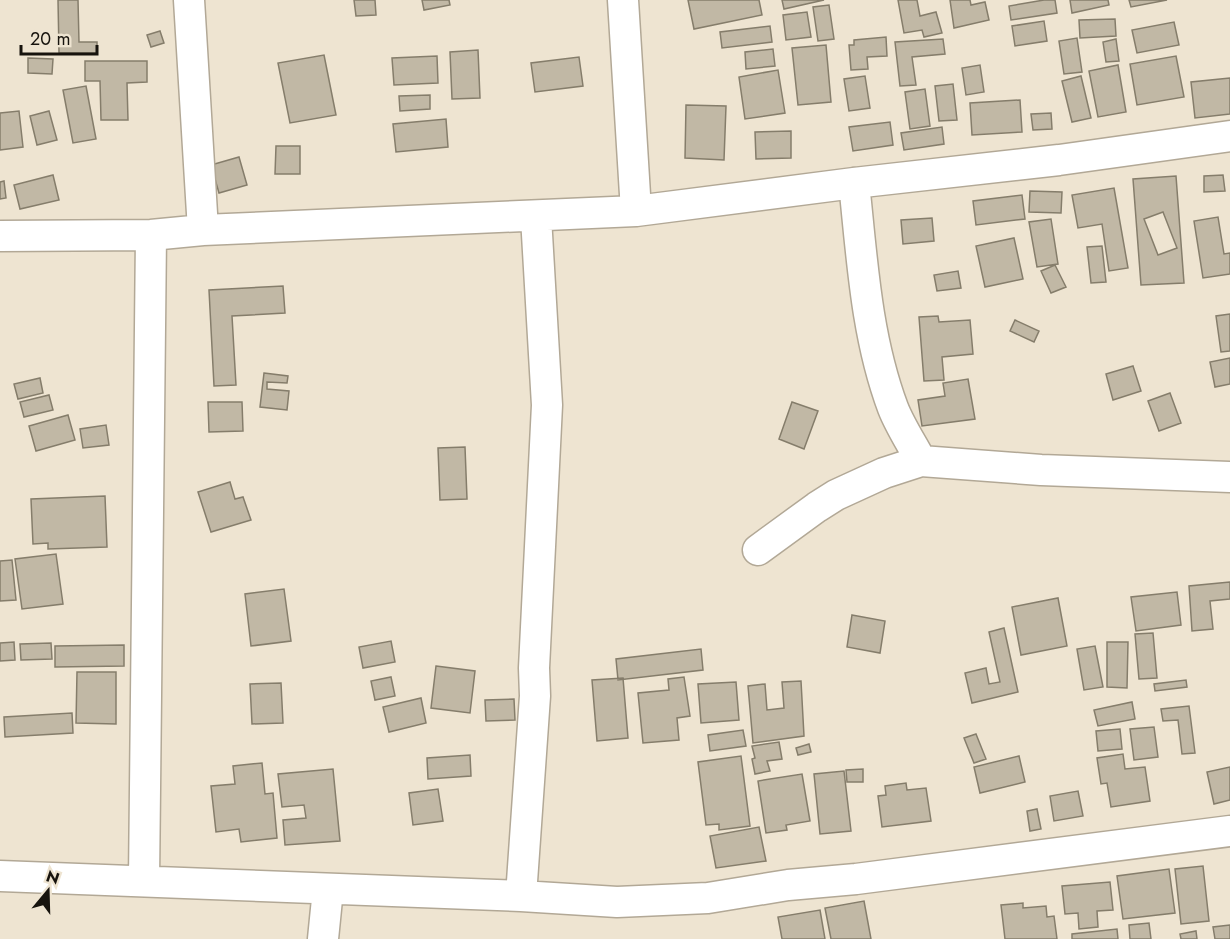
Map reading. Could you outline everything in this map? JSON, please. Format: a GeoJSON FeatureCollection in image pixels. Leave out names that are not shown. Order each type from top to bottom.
{"type":"FeatureCollection","features":[{"type":"Feature","properties":{"kind":"street"},"geometry":{"type":"LineString","coordinates":[[189,0],[203,230]]}},
{"type":"Feature","properties":{"kind":"street"},"geometry":{"type":"LineString","coordinates":[[623,0],[636,212]]}},
{"type":"Feature","properties":{"kind":"street"},"geometry":{"type":"LineString","coordinates":[[0,236],[151,235],[203,230],[636,212],[855,183],[1059,160],[1230,136]]}},
{"type":"Feature","properties":{"kind":"street"},"geometry":{"type":"LineString","coordinates":[[855,183],[866,291],[875,348],[894,409],[921,461]]}},
{"type":"Feature","properties":{"kind":"street"},"geometry":{"type":"LineString","coordinates":[[521,896],[535,696],[534,668],[547,405],[536,217]]}},
{"type":"Feature","properties":{"kind":"street"},"geometry":{"type":"LineString","coordinates":[[144,881],[151,235]]}},
{"type":"Feature","properties":{"kind":"street"},"geometry":{"type":"LineString","coordinates":[[759,550],[836,495],[884,473],[921,461],[1041,470],[1230,477]]}},
{"type":"Feature","properties":{"kind":"street"},"geometry":{"type":"LineString","coordinates":[[0,876],[521,896],[617,902],[708,898],[788,885],[856,879],[1230,831]]}},
{"type":"Feature","properties":{"kind":"street"},"geometry":{"type":"LineString","coordinates":[[323,939],[328,889]]}},
{"type":"Feature","properties":{"kind":"building"},"geometry":{"type":"Polygon","coordinates":[[[58,0],[78,0],[79,42],[97,42],[97,53],[59,53],[58,0]]]}},
{"type":"Feature","properties":{"kind":"building"},"geometry":{"type":"Polygon","coordinates":[[[354,0],[375,0],[376,15],[356,16],[354,0]]]}},
{"type":"Feature","properties":{"kind":"building"},"geometry":{"type":"Polygon","coordinates":[[[422,0],[449,0],[450,5],[424,10],[422,0]]]}},
{"type":"Feature","properties":{"kind":"building"},"geometry":{"type":"Polygon","coordinates":[[[688,0],[759,0],[762,15],[694,29],[688,0]]]}},
{"type":"Feature","properties":{"kind":"building"},"geometry":{"type":"Polygon","coordinates":[[[782,0],[824,0],[784,9],[782,0]]]}},
{"type":"Feature","properties":{"kind":"building"},"geometry":{"type":"Polygon","coordinates":[[[898,0],[917,0],[920,16],[936,12],[942,33],[924,37],[922,30],[904,33],[898,0]]]}},
{"type":"Feature","properties":{"kind":"building"},"geometry":{"type":"Polygon","coordinates":[[[950,0],[970,0],[971,5],[985,2],[989,20],[954,28],[950,0]]]}},
{"type":"Feature","properties":{"kind":"building"},"geometry":{"type":"Polygon","coordinates":[[[1055,0],[1057,13],[1011,20],[1009,6],[1055,0]]]}},
{"type":"Feature","properties":{"kind":"building"},"geometry":{"type":"Polygon","coordinates":[[[1070,0],[1108,0],[1109,5],[1072,13],[1070,0]]]}},
{"type":"Feature","properties":{"kind":"building"},"geometry":{"type":"Polygon","coordinates":[[[1129,0],[1167,0],[1131,7],[1129,0]]]}},
{"type":"Feature","properties":{"kind":"building"},"geometry":{"type":"Polygon","coordinates":[[[829,5],[834,39],[818,41],[813,7],[829,5]]]}},
{"type":"Feature","properties":{"kind":"building"},"geometry":{"type":"Polygon","coordinates":[[[807,12],[811,37],[786,40],[783,15],[807,12]]]}},
{"type":"Feature","properties":{"kind":"building"},"geometry":{"type":"Polygon","coordinates":[[[1115,19],[1116,36],[1080,38],[1079,20],[1115,19]]]}},
{"type":"Feature","properties":{"kind":"building"},"geometry":{"type":"Polygon","coordinates":[[[1044,21],[1047,41],[1015,46],[1012,26],[1044,21]]]}},
{"type":"Feature","properties":{"kind":"building"},"geometry":{"type":"Polygon","coordinates":[[[1174,22],[1179,45],[1137,53],[1132,30],[1174,22]]]}},
{"type":"Feature","properties":{"kind":"building"},"geometry":{"type":"Polygon","coordinates":[[[770,26],[772,42],[722,48],[720,32],[770,26]]]}},
{"type":"Feature","properties":{"kind":"building"},"geometry":{"type":"Polygon","coordinates":[[[160,31],[164,43],[151,47],[147,35],[160,31]]]}},
{"type":"Feature","properties":{"kind":"building"},"geometry":{"type":"Polygon","coordinates":[[[886,37],[887,56],[867,57],[868,69],[851,70],[849,45],[854,45],[854,40],[886,37]]]}},
{"type":"Feature","properties":{"kind":"building"},"geometry":{"type":"Polygon","coordinates":[[[1077,38],[1082,72],[1064,74],[1059,41],[1077,38]]]}},
{"type":"Feature","properties":{"kind":"building"},"geometry":{"type":"Polygon","coordinates":[[[943,39],[945,54],[912,57],[916,85],[900,86],[895,42],[943,39]]]}},
{"type":"Feature","properties":{"kind":"building"},"geometry":{"type":"Polygon","coordinates":[[[1116,39],[1119,61],[1106,62],[1103,42],[1116,39]]]}},
{"type":"Feature","properties":{"kind":"building"},"geometry":{"type":"Polygon","coordinates":[[[826,45],[831,102],[798,105],[792,48],[826,45]]]}},
{"type":"Feature","properties":{"kind":"building"},"geometry":{"type":"Polygon","coordinates":[[[773,49],[775,66],[746,69],[745,52],[773,49]]]}},
{"type":"Feature","properties":{"kind":"building"},"geometry":{"type":"Polygon","coordinates":[[[478,50],[480,98],[452,99],[450,52],[478,50]]]}},
{"type":"Feature","properties":{"kind":"building"},"geometry":{"type":"Polygon","coordinates":[[[324,55],[336,115],[290,123],[278,63],[324,55]]]}},
{"type":"Feature","properties":{"kind":"building"},"geometry":{"type":"Polygon","coordinates":[[[437,56],[438,83],[394,85],[392,58],[437,56]]]}},
{"type":"Feature","properties":{"kind":"building"},"geometry":{"type":"Polygon","coordinates":[[[1176,56],[1184,97],[1137,105],[1130,64],[1176,56]]]}},
{"type":"Feature","properties":{"kind":"building"},"geometry":{"type":"Polygon","coordinates":[[[579,57],[583,86],[535,92],[531,63],[579,57]]]}},
{"type":"Feature","properties":{"kind":"building"},"geometry":{"type":"Polygon","coordinates":[[[28,58],[53,59],[52,74],[28,73],[28,58]]]}},
{"type":"Feature","properties":{"kind":"building"},"geometry":{"type":"Polygon","coordinates":[[[85,61],[147,61],[147,82],[127,83],[128,120],[101,120],[100,81],[85,81],[85,61]]]}},
{"type":"Feature","properties":{"kind":"building"},"geometry":{"type":"Polygon","coordinates":[[[980,65],[984,92],[966,95],[962,68],[980,65]]]}},
{"type":"Feature","properties":{"kind":"building"},"geometry":{"type":"Polygon","coordinates":[[[1118,65],[1126,112],[1098,117],[1089,71],[1118,65]]]}},
{"type":"Feature","properties":{"kind":"building"},"geometry":{"type":"Polygon","coordinates":[[[778,70],[785,113],[745,119],[739,77],[778,70]]]}},
{"type":"Feature","properties":{"kind":"building"},"geometry":{"type":"Polygon","coordinates":[[[865,76],[870,108],[849,111],[844,79],[865,76]]]}},
{"type":"Feature","properties":{"kind":"building"},"geometry":{"type":"Polygon","coordinates":[[[1081,76],[1091,118],[1072,122],[1062,81],[1081,76]]]}},
{"type":"Feature","properties":{"kind":"building"},"geometry":{"type":"Polygon","coordinates":[[[1230,78],[1230,114],[1195,118],[1191,82],[1230,78]]]}},
{"type":"Feature","properties":{"kind":"building"},"geometry":{"type":"Polygon","coordinates":[[[953,84],[957,120],[939,121],[935,86],[953,84]]]}},
{"type":"Feature","properties":{"kind":"building"},"geometry":{"type":"Polygon","coordinates":[[[86,86],[96,139],[73,143],[63,90],[86,86]]]}},
{"type":"Feature","properties":{"kind":"building"},"geometry":{"type":"Polygon","coordinates":[[[925,89],[930,126],[910,129],[905,92],[925,89]]]}},
{"type":"Feature","properties":{"kind":"building"},"geometry":{"type":"Polygon","coordinates":[[[430,95],[430,109],[400,111],[399,96],[430,95]]]}},
{"type":"Feature","properties":{"kind":"building"},"geometry":{"type":"Polygon","coordinates":[[[1020,100],[1022,132],[972,135],[970,103],[1020,100]]]}},
{"type":"Feature","properties":{"kind":"building"},"geometry":{"type":"Polygon","coordinates":[[[686,105],[726,106],[724,160],[685,158],[686,105]]]}},
{"type":"Feature","properties":{"kind":"building"},"geometry":{"type":"Polygon","coordinates":[[[19,111],[23,147],[0,150],[0,113],[19,111]]]}},
{"type":"Feature","properties":{"kind":"building"},"geometry":{"type":"Polygon","coordinates":[[[49,111],[57,140],[37,145],[30,116],[49,111]]]}},
{"type":"Feature","properties":{"kind":"building"},"geometry":{"type":"Polygon","coordinates":[[[1051,113],[1052,129],[1033,130],[1031,114],[1051,113]]]}},
{"type":"Feature","properties":{"kind":"building"},"geometry":{"type":"Polygon","coordinates":[[[446,119],[448,147],[396,152],[393,124],[446,119]]]}},
{"type":"Feature","properties":{"kind":"building"},"geometry":{"type":"Polygon","coordinates":[[[890,122],[893,145],[853,151],[849,127],[890,122]]]}},
{"type":"Feature","properties":{"kind":"building"},"geometry":{"type":"Polygon","coordinates":[[[942,127],[944,144],[904,150],[901,133],[942,127]]]}},
{"type":"Feature","properties":{"kind":"building"},"geometry":{"type":"Polygon","coordinates":[[[791,131],[791,158],[756,159],[755,132],[791,131]]]}},
{"type":"Feature","properties":{"kind":"building"},"geometry":{"type":"Polygon","coordinates":[[[276,146],[300,146],[300,174],[275,174],[276,146]]]}},
{"type":"Feature","properties":{"kind":"building"},"geometry":{"type":"Polygon","coordinates":[[[239,157],[247,185],[219,193],[211,165],[239,157]]]}},
{"type":"Feature","properties":{"kind":"building"},"geometry":{"type":"Polygon","coordinates":[[[53,175],[59,200],[20,209],[14,185],[53,175]]]}},
{"type":"Feature","properties":{"kind":"building"},"geometry":{"type":"Polygon","coordinates":[[[1223,175],[1225,191],[1204,192],[1204,176],[1223,175]]]}},
{"type":"Feature","properties":{"kind":"building"},"geometry":{"type":"Polygon","coordinates":[[[1176,176],[1184,283],[1141,285],[1133,179],[1176,176]],[[1163,212],[1144,219],[1158,255],[1177,248],[1163,212]]]}},
{"type":"Feature","properties":{"kind":"building"},"geometry":{"type":"Polygon","coordinates":[[[4,181],[6,198],[0,199],[0,182],[4,181]]]}},
{"type":"Feature","properties":{"kind":"building"},"geometry":{"type":"Polygon","coordinates":[[[1114,188],[1128,268],[1109,271],[1102,224],[1078,228],[1072,195],[1114,188]]]}},
{"type":"Feature","properties":{"kind":"building"},"geometry":{"type":"Polygon","coordinates":[[[1030,191],[1062,192],[1061,213],[1029,212],[1030,191]]]}},
{"type":"Feature","properties":{"kind":"building"},"geometry":{"type":"Polygon","coordinates":[[[1022,195],[1025,219],[976,225],[973,201],[1022,195]]]}},
{"type":"Feature","properties":{"kind":"building"},"geometry":{"type":"Polygon","coordinates":[[[1218,217],[1224,254],[1230,253],[1230,274],[1203,278],[1194,221],[1218,217]]]}},
{"type":"Feature","properties":{"kind":"building"},"geometry":{"type":"Polygon","coordinates":[[[932,218],[934,241],[903,244],[901,220],[932,218]]]}},
{"type":"Feature","properties":{"kind":"building"},"geometry":{"type":"Polygon","coordinates":[[[1051,219],[1058,264],[1037,267],[1029,222],[1051,219]]]}},
{"type":"Feature","properties":{"kind":"building"},"geometry":{"type":"Polygon","coordinates":[[[1014,238],[1023,279],[985,287],[976,246],[1014,238]]]}},
{"type":"Feature","properties":{"kind":"building"},"geometry":{"type":"Polygon","coordinates":[[[1102,246],[1106,282],[1091,283],[1087,247],[1102,246]]]}},
{"type":"Feature","properties":{"kind":"building"},"geometry":{"type":"Polygon","coordinates":[[[1055,265],[1066,287],[1051,293],[1041,271],[1055,265]]]}},
{"type":"Feature","properties":{"kind":"building"},"geometry":{"type":"Polygon","coordinates":[[[958,271],[961,288],[937,291],[934,275],[958,271]]]}},
{"type":"Feature","properties":{"kind":"building"},"geometry":{"type":"Polygon","coordinates":[[[283,286],[285,313],[232,316],[236,385],[214,386],[209,290],[283,286]]]}},
{"type":"Feature","properties":{"kind":"building"},"geometry":{"type":"Polygon","coordinates":[[[1230,314],[1230,351],[1221,352],[1216,316],[1230,314]]]}},
{"type":"Feature","properties":{"kind":"building"},"geometry":{"type":"Polygon","coordinates":[[[938,316],[939,322],[970,320],[973,354],[942,357],[944,380],[924,381],[919,317],[938,316]]]}},
{"type":"Feature","properties":{"kind":"building"},"geometry":{"type":"Polygon","coordinates":[[[1015,320],[1039,331],[1034,342],[1010,331],[1015,320]]]}},
{"type":"Feature","properties":{"kind":"building"},"geometry":{"type":"Polygon","coordinates":[[[1230,358],[1230,384],[1215,387],[1210,362],[1230,358]]]}},
{"type":"Feature","properties":{"kind":"building"},"geometry":{"type":"Polygon","coordinates":[[[1133,366],[1141,391],[1113,400],[1106,374],[1133,366]]]}},
{"type":"Feature","properties":{"kind":"building"},"geometry":{"type":"Polygon","coordinates":[[[264,373],[288,376],[287,383],[267,382],[267,389],[289,391],[287,410],[260,407],[264,373]]]}},
{"type":"Feature","properties":{"kind":"building"},"geometry":{"type":"Polygon","coordinates":[[[40,378],[43,393],[18,399],[14,384],[40,378]]]}},
{"type":"Feature","properties":{"kind":"building"},"geometry":{"type":"Polygon","coordinates":[[[968,379],[975,419],[922,426],[918,400],[945,396],[943,383],[968,379]]]}},
{"type":"Feature","properties":{"kind":"building"},"geometry":{"type":"Polygon","coordinates":[[[1170,393],[1181,423],[1159,431],[1148,401],[1170,393]]]}},
{"type":"Feature","properties":{"kind":"building"},"geometry":{"type":"Polygon","coordinates":[[[49,395],[53,410],[24,417],[20,402],[49,395]]]}},
{"type":"Feature","properties":{"kind":"building"},"geometry":{"type":"Polygon","coordinates":[[[208,402],[242,402],[243,431],[209,432],[208,402]]]}},
{"type":"Feature","properties":{"kind":"building"},"geometry":{"type":"Polygon","coordinates":[[[792,402],[818,411],[804,449],[779,439],[792,402]]]}},
{"type":"Feature","properties":{"kind":"building"},"geometry":{"type":"Polygon","coordinates":[[[68,415],[75,440],[36,451],[29,426],[68,415]]]}},
{"type":"Feature","properties":{"kind":"building"},"geometry":{"type":"Polygon","coordinates":[[[106,425],[109,445],[83,448],[80,429],[106,425]]]}},
{"type":"Feature","properties":{"kind":"building"},"geometry":{"type":"Polygon","coordinates":[[[465,447],[467,499],[440,500],[438,448],[465,447]]]}},
{"type":"Feature","properties":{"kind":"building"},"geometry":{"type":"Polygon","coordinates":[[[230,482],[235,499],[243,497],[251,520],[211,532],[198,492],[230,482]]]}},
{"type":"Feature","properties":{"kind":"building"},"geometry":{"type":"Polygon","coordinates":[[[105,496],[107,547],[48,549],[48,543],[33,544],[31,499],[105,496]]]}},
{"type":"Feature","properties":{"kind":"building"},"geometry":{"type":"Polygon","coordinates":[[[56,554],[63,604],[22,609],[15,559],[56,554]]]}},
{"type":"Feature","properties":{"kind":"building"},"geometry":{"type":"Polygon","coordinates":[[[12,560],[16,600],[0,601],[0,561],[12,560]]]}},
{"type":"Feature","properties":{"kind":"building"},"geometry":{"type":"Polygon","coordinates":[[[1230,582],[1230,599],[1210,601],[1213,629],[1192,631],[1189,586],[1230,582]]]}},
{"type":"Feature","properties":{"kind":"building"},"geometry":{"type":"Polygon","coordinates":[[[284,589],[291,641],[251,646],[245,594],[284,589]]]}},
{"type":"Feature","properties":{"kind":"building"},"geometry":{"type":"Polygon","coordinates":[[[1177,592],[1181,625],[1136,631],[1131,597],[1177,592]]]}},
{"type":"Feature","properties":{"kind":"building"},"geometry":{"type":"Polygon","coordinates":[[[1058,598],[1067,646],[1021,655],[1012,607],[1058,598]]]}},
{"type":"Feature","properties":{"kind":"building"},"geometry":{"type":"Polygon","coordinates":[[[852,615],[885,621],[880,653],[847,647],[852,615]]]}},
{"type":"Feature","properties":{"kind":"building"},"geometry":{"type":"Polygon","coordinates":[[[1004,628],[1018,692],[972,703],[965,673],[986,668],[989,684],[1000,682],[989,632],[1004,628]]]}},
{"type":"Feature","properties":{"kind":"building"},"geometry":{"type":"Polygon","coordinates":[[[1153,633],[1157,678],[1139,679],[1135,634],[1153,633]]]}},
{"type":"Feature","properties":{"kind":"building"},"geometry":{"type":"Polygon","coordinates":[[[391,641],[395,662],[363,668],[359,647],[391,641]]]}},
{"type":"Feature","properties":{"kind":"building"},"geometry":{"type":"Polygon","coordinates":[[[14,642],[15,660],[0,661],[0,643],[14,642]]]}},
{"type":"Feature","properties":{"kind":"building"},"geometry":{"type":"Polygon","coordinates":[[[1107,642],[1128,642],[1127,688],[1107,687],[1107,642]]]}},
{"type":"Feature","properties":{"kind":"building"},"geometry":{"type":"Polygon","coordinates":[[[51,643],[52,659],[21,660],[20,644],[51,643]]]}},
{"type":"Feature","properties":{"kind":"building"},"geometry":{"type":"Polygon","coordinates":[[[124,645],[124,666],[55,667],[55,646],[124,645]]]}},
{"type":"Feature","properties":{"kind":"building"},"geometry":{"type":"Polygon","coordinates":[[[1095,646],[1103,687],[1084,690],[1077,649],[1095,646]]]}},
{"type":"Feature","properties":{"kind":"building"},"geometry":{"type":"Polygon","coordinates":[[[701,649],[703,670],[618,680],[616,659],[701,649]]]}},
{"type":"Feature","properties":{"kind":"building"},"geometry":{"type":"Polygon","coordinates":[[[436,666],[475,671],[470,713],[431,708],[436,666]]]}},
{"type":"Feature","properties":{"kind":"building"},"geometry":{"type":"Polygon","coordinates":[[[77,672],[116,672],[116,724],[76,723],[77,672]]]}},
{"type":"Feature","properties":{"kind":"building"},"geometry":{"type":"Polygon","coordinates":[[[391,677],[395,696],[375,700],[371,681],[391,677]]]}},
{"type":"Feature","properties":{"kind":"building"},"geometry":{"type":"Polygon","coordinates":[[[684,677],[690,716],[677,718],[679,740],[643,743],[638,693],[669,690],[668,679],[684,677]]]}},
{"type":"Feature","properties":{"kind":"building"},"geometry":{"type":"Polygon","coordinates":[[[623,678],[628,738],[597,741],[592,680],[623,678]]]}},
{"type":"Feature","properties":{"kind":"building"},"geometry":{"type":"Polygon","coordinates":[[[1186,680],[1187,687],[1155,691],[1154,684],[1186,680]]]}},
{"type":"Feature","properties":{"kind":"building"},"geometry":{"type":"Polygon","coordinates":[[[801,681],[804,736],[753,743],[748,686],[765,684],[767,710],[784,708],[782,682],[801,681]]]}},
{"type":"Feature","properties":{"kind":"building"},"geometry":{"type":"Polygon","coordinates":[[[736,682],[739,720],[701,723],[698,684],[736,682]]]}},
{"type":"Feature","properties":{"kind":"building"},"geometry":{"type":"Polygon","coordinates":[[[281,683],[283,723],[252,724],[250,684],[281,683]]]}},
{"type":"Feature","properties":{"kind":"building"},"geometry":{"type":"Polygon","coordinates":[[[421,698],[426,723],[389,732],[383,707],[421,698]]]}},
{"type":"Feature","properties":{"kind":"building"},"geometry":{"type":"Polygon","coordinates":[[[514,699],[515,720],[486,721],[485,700],[514,699]]]}},
{"type":"Feature","properties":{"kind":"building"},"geometry":{"type":"Polygon","coordinates":[[[1132,702],[1135,719],[1098,726],[1094,710],[1132,702]]]}},
{"type":"Feature","properties":{"kind":"building"},"geometry":{"type":"Polygon","coordinates":[[[1189,706],[1195,753],[1182,754],[1178,720],[1163,721],[1161,709],[1189,706]]]}},
{"type":"Feature","properties":{"kind":"building"},"geometry":{"type":"Polygon","coordinates":[[[72,713],[73,733],[5,737],[4,717],[72,713]]]}},
{"type":"Feature","properties":{"kind":"building"},"geometry":{"type":"Polygon","coordinates":[[[1154,727],[1158,757],[1134,760],[1130,729],[1154,727]]]}},
{"type":"Feature","properties":{"kind":"building"},"geometry":{"type":"Polygon","coordinates":[[[1120,729],[1122,749],[1098,751],[1096,731],[1120,729]]]}},
{"type":"Feature","properties":{"kind":"building"},"geometry":{"type":"Polygon","coordinates":[[[743,730],[746,746],[710,751],[708,735],[743,730]]]}},
{"type":"Feature","properties":{"kind":"building"},"geometry":{"type":"Polygon","coordinates":[[[976,734],[986,759],[974,763],[964,738],[976,734]]]}},
{"type":"Feature","properties":{"kind":"building"},"geometry":{"type":"Polygon","coordinates":[[[779,742],[782,759],[767,761],[770,771],[755,774],[752,746],[779,742]]]}},
{"type":"Feature","properties":{"kind":"building"},"geometry":{"type":"Polygon","coordinates":[[[809,744],[811,752],[798,755],[796,748],[809,744]]]}},
{"type":"Feature","properties":{"kind":"building"},"geometry":{"type":"Polygon","coordinates":[[[1123,754],[1125,769],[1145,767],[1150,801],[1111,807],[1107,783],[1101,784],[1097,758],[1123,754]]]}},
{"type":"Feature","properties":{"kind":"building"},"geometry":{"type":"Polygon","coordinates":[[[470,755],[471,776],[428,779],[427,758],[470,755]]]}},
{"type":"Feature","properties":{"kind":"building"},"geometry":{"type":"Polygon","coordinates":[[[741,756],[750,826],[719,830],[719,824],[706,825],[698,762],[741,756]]]}},
{"type":"Feature","properties":{"kind":"building"},"geometry":{"type":"Polygon","coordinates":[[[1019,756],[1025,782],[980,793],[974,767],[1019,756]]]}},
{"type":"Feature","properties":{"kind":"building"},"geometry":{"type":"Polygon","coordinates":[[[262,763],[265,794],[273,793],[277,838],[241,842],[239,829],[216,832],[211,786],[235,784],[233,766],[262,763]]]}},
{"type":"Feature","properties":{"kind":"building"},"geometry":{"type":"Polygon","coordinates":[[[1230,767],[1230,800],[1214,804],[1207,772],[1230,767]]]}},
{"type":"Feature","properties":{"kind":"building"},"geometry":{"type":"Polygon","coordinates":[[[333,769],[340,841],[285,845],[283,820],[306,818],[304,805],[282,807],[278,774],[333,769]]]}},
{"type":"Feature","properties":{"kind":"building"},"geometry":{"type":"Polygon","coordinates":[[[863,769],[863,782],[847,782],[846,770],[863,769]]]}},
{"type":"Feature","properties":{"kind":"building"},"geometry":{"type":"Polygon","coordinates":[[[844,771],[851,831],[820,834],[814,774],[844,771]]]}},
{"type":"Feature","properties":{"kind":"building"},"geometry":{"type":"Polygon","coordinates":[[[802,774],[810,821],[786,825],[787,830],[766,833],[758,781],[802,774]]]}},
{"type":"Feature","properties":{"kind":"building"},"geometry":{"type":"Polygon","coordinates":[[[906,783],[907,790],[926,788],[931,821],[882,827],[878,796],[886,795],[885,786],[906,783]]]}},
{"type":"Feature","properties":{"kind":"building"},"geometry":{"type":"Polygon","coordinates":[[[438,789],[443,821],[413,825],[409,793],[438,789]]]}},
{"type":"Feature","properties":{"kind":"building"},"geometry":{"type":"Polygon","coordinates":[[[1078,791],[1083,816],[1054,821],[1050,796],[1078,791]]]}},
{"type":"Feature","properties":{"kind":"building"},"geometry":{"type":"Polygon","coordinates":[[[1037,809],[1041,829],[1030,831],[1027,811],[1037,809]]]}},
{"type":"Feature","properties":{"kind":"building"},"geometry":{"type":"Polygon","coordinates":[[[759,827],[766,861],[716,868],[710,836],[759,827]]]}},
{"type":"Feature","properties":{"kind":"building"},"geometry":{"type":"Polygon","coordinates":[[[1203,866],[1209,921],[1181,924],[1175,869],[1203,866]]]}},
{"type":"Feature","properties":{"kind":"building"},"geometry":{"type":"Polygon","coordinates":[[[1169,869],[1175,913],[1123,919],[1117,876],[1169,869]]]}},
{"type":"Feature","properties":{"kind":"building"},"geometry":{"type":"Polygon","coordinates":[[[1110,882],[1113,910],[1097,911],[1098,927],[1079,929],[1078,913],[1065,914],[1062,886],[1110,882]]]}},
{"type":"Feature","properties":{"kind":"building"},"geometry":{"type":"Polygon","coordinates":[[[864,901],[871,939],[831,939],[825,908],[864,901]]]}},
{"type":"Feature","properties":{"kind":"building"},"geometry":{"type":"Polygon","coordinates":[[[1023,903],[1023,908],[1046,906],[1047,917],[1054,916],[1057,939],[1005,939],[1001,905],[1023,903]]]}},
{"type":"Feature","properties":{"kind":"building"},"geometry":{"type":"Polygon","coordinates":[[[820,910],[825,939],[782,939],[778,917],[820,910]]]}},
{"type":"Feature","properties":{"kind":"building"},"geometry":{"type":"Polygon","coordinates":[[[1149,923],[1151,939],[1130,939],[1129,925],[1149,923]]]}},
{"type":"Feature","properties":{"kind":"building"},"geometry":{"type":"Polygon","coordinates":[[[1230,925],[1230,939],[1215,939],[1213,927],[1230,925]]]}},
{"type":"Feature","properties":{"kind":"building"},"geometry":{"type":"Polygon","coordinates":[[[1117,929],[1118,939],[1072,939],[1072,934],[1117,929]]]}},
{"type":"Feature","properties":{"kind":"building"},"geometry":{"type":"Polygon","coordinates":[[[1196,931],[1197,939],[1181,939],[1180,934],[1196,931]]]}}]}
